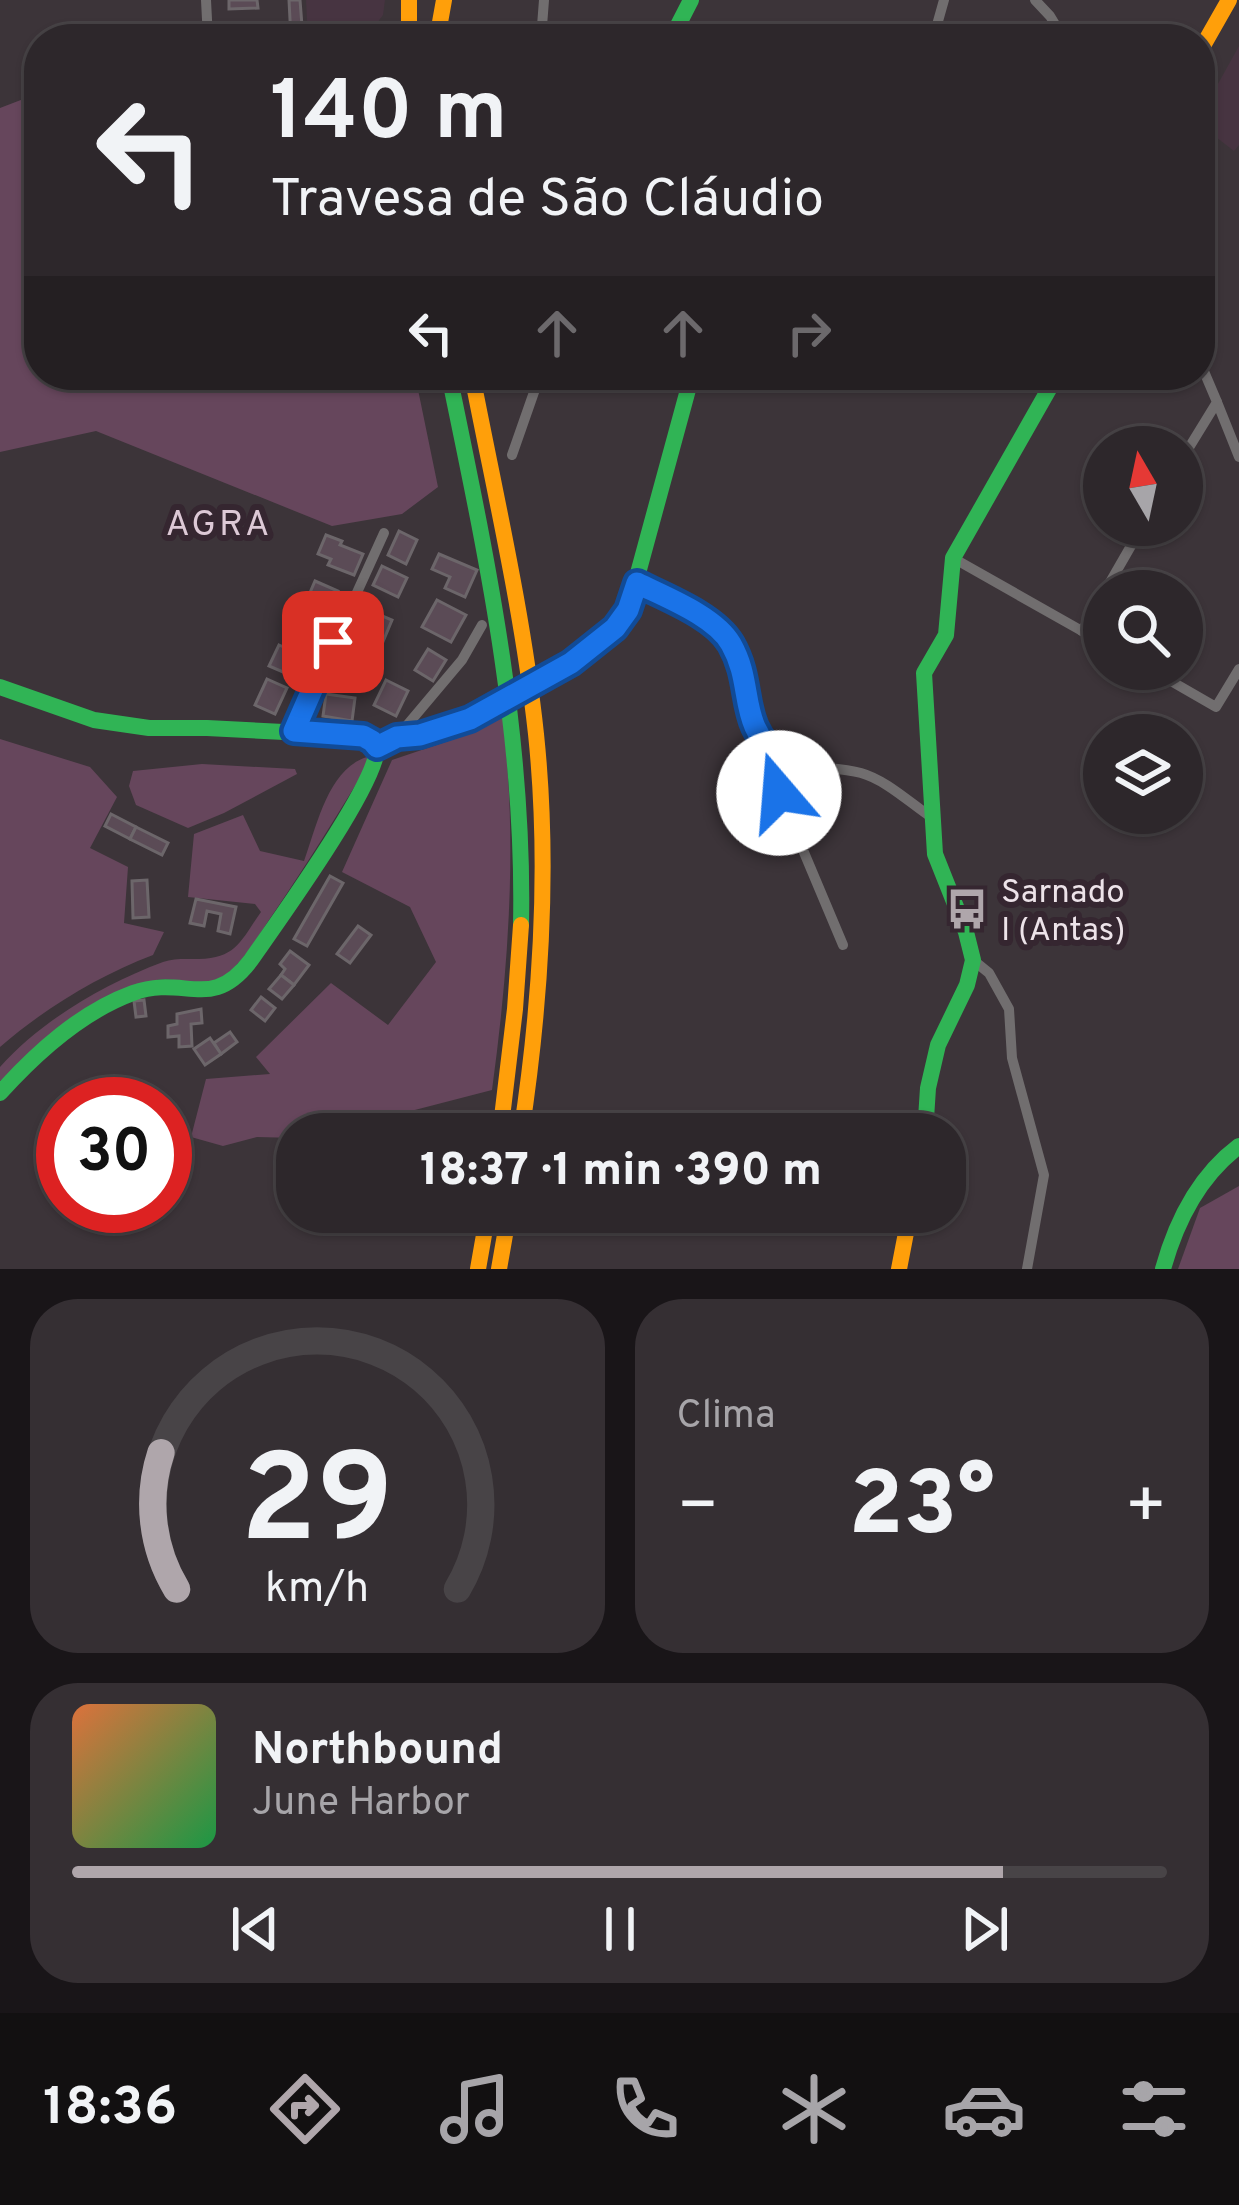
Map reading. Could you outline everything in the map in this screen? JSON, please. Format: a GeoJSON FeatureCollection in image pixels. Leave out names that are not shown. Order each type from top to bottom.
{"type":"FeatureCollection","features":[{"type":"Feature","properties":{"kind":"main road"},"geometry":{"type":"LineString","coordinates":[[452,390],[494,590],[519,797],[519,953],[504,1113]]}},
{"type":"Feature","properties":{"kind":"main road"},"geometry":{"type":"LineString","coordinates":[[475,390],[526,662],[540,790],[540,952],[525,1113]]}},
{"type":"Feature","properties":{"kind":"main road"},"geometry":{"type":"LineString","coordinates":[[377,747],[397,737],[470,719],[571,663],[615,628],[628,610],[637,583],[688,390]]}},
{"type":"Feature","properties":{"kind":"main road"},"geometry":{"type":"LineString","coordinates":[[926,1113],[938,1046],[967,985],[973,960],[934,854],[924,673],[946,635],[953,558],[1048,390]]}},
{"type":"Feature","properties":{"kind":"main road"},"geometry":{"type":"LineString","coordinates":[[0,687],[46,706],[149,728],[363,736],[372,741],[378,754],[316,866],[229,984],[217,990],[172,984],[132,992],[57,1038],[20,1069],[0,1094]]}},
{"type":"Feature","properties":{"kind":"main road"},"geometry":{"type":"LineString","coordinates":[[1165,1261],[1190,1200],[1223,1158],[1239,1146]]}},
{"type":"Feature","properties":{"kind":"main road"},"geometry":{"type":"LineString","coordinates":[[478,1269],[484,1233]]}},
{"type":"Feature","properties":{"kind":"main road"},"geometry":{"type":"LineString","coordinates":[[499,1269],[505,1233]]}},
{"type":"Feature","properties":{"kind":"main road"},"geometry":{"type":"LineString","coordinates":[[899,1269],[906,1233]]}},
{"type":"Feature","properties":{"kind":"street"},"geometry":{"type":"LineString","coordinates":[[1035,0],[1055,24]]}},
{"type":"Feature","properties":{"kind":"street"},"geometry":{"type":"LineString","coordinates":[[512,455],[535,390]]}},
{"type":"Feature","properties":{"kind":"street"},"geometry":{"type":"LineString","coordinates":[[1212,390],[1239,457]]}},
{"type":"Feature","properties":{"kind":"street"},"geometry":{"type":"LineString","coordinates":[[1202,426],[1217,402]]}},
{"type":"Feature","properties":{"kind":"street"},"geometry":{"type":"LineString","coordinates":[[294,731],[384,533]]}},
{"type":"Feature","properties":{"kind":"street"},"geometry":{"type":"LineString","coordinates":[[953,558],[1082,631]]}},
{"type":"Feature","properties":{"kind":"street"},"geometry":{"type":"LineString","coordinates":[[637,583],[702,616],[729,640],[742,671],[750,718],[764,746],[787,763],[866,774],[931,818]]}},
{"type":"Feature","properties":{"kind":"street"},"geometry":{"type":"LineString","coordinates":[[397,737],[462,660],[482,625]]}},
{"type":"Feature","properties":{"kind":"street"},"geometry":{"type":"LineString","coordinates":[[1186,690],[1216,707],[1239,669]]}},
{"type":"Feature","properties":{"kind":"street"},"geometry":{"type":"LineString","coordinates":[[782,760],[776,776],[779,793],[843,945]]}},
{"type":"Feature","properties":{"kind":"street"},"geometry":{"type":"LineString","coordinates":[[973,960],[1002,991],[1009,1009],[1012,1058],[1044,1175],[1027,1269]]}},
{"type":"Feature","properties":{"kind":"street"},"geometry":{"type":"LineString","coordinates":[[1148,1269],[1165,1261]]}},
{"type":"Feature","properties":{"kind":"shaded area"},"geometry":{"type":"Polygon","coordinates":[[[306,0],[385,0],[376,24],[307,24],[306,0]]]}},
{"type":"Feature","properties":{"kind":"shaded area"},"geometry":{"type":"Polygon","coordinates":[[[1239,46],[1239,145],[1234,151],[1215,136],[1215,89],[1239,46]]]}},
{"type":"Feature","properties":{"kind":"shaded area"},"geometry":{"type":"Polygon","coordinates":[[[24,99],[24,390],[418,390],[438,487],[402,514],[332,526],[96,431],[0,452],[0,108],[24,99]]]}},
{"type":"Feature","properties":{"kind":"shaded area"},"geometry":{"type":"Polygon","coordinates":[[[502,712],[510,807],[509,901],[492,1090],[403,1113],[276,1113],[276,1137],[223,1146],[192,1137],[206,1079],[270,1074],[256,1057],[331,983],[388,1025],[436,962],[410,907],[342,872],[392,760],[463,736],[502,712]]]}},
{"type":"Feature","properties":{"kind":"shaded area"},"geometry":{"type":"Polygon","coordinates":[[[0,739],[90,767],[117,797],[90,848],[128,867],[124,923],[164,932],[153,955],[73,994],[0,1047],[0,739]]]}},
{"type":"Feature","properties":{"kind":"shaded area"},"geometry":{"type":"Polygon","coordinates":[[[367,757],[369,763],[310,858],[236,966],[206,983],[156,980],[0,1081],[0,1067],[17,1050],[97,992],[167,961],[222,955],[243,939],[261,912],[255,904],[188,897],[194,834],[243,815],[260,851],[304,861],[333,786],[354,763],[367,757]]]}},
{"type":"Feature","properties":{"kind":"shaded area"},"geometry":{"type":"Polygon","coordinates":[[[202,764],[295,769],[297,774],[188,828],[136,805],[129,786],[133,771],[202,764]]]}},
{"type":"Feature","properties":{"kind":"shaded area"},"geometry":{"type":"Polygon","coordinates":[[[1239,1186],[1239,1269],[1178,1269],[1200,1208],[1239,1186]]]}},
{"type":"Feature","properties":{"kind":"building"},"geometry":{"type":"Polygon","coordinates":[[[229,0],[257,0],[258,8],[229,9],[229,0]]]}},
{"type":"Feature","properties":{"kind":"building"},"geometry":{"type":"Polygon","coordinates":[[[289,0],[300,0],[302,24],[290,24],[289,0]]]}},
{"type":"Feature","properties":{"kind":"building"},"geometry":{"type":"Polygon","coordinates":[[[399,531],[417,540],[406,564],[388,555],[399,531]]]}},
{"type":"Feature","properties":{"kind":"building"},"geometry":{"type":"Polygon","coordinates":[[[326,535],[363,554],[354,575],[328,565],[331,559],[318,554],[326,535]]]}},
{"type":"Feature","properties":{"kind":"building"},"geometry":{"type":"Polygon","coordinates":[[[439,554],[477,570],[465,597],[445,588],[450,577],[432,569],[439,554]]]}},
{"type":"Feature","properties":{"kind":"building"},"geometry":{"type":"Polygon","coordinates":[[[382,566],[407,578],[398,597],[373,585],[382,566]]]}},
{"type":"Feature","properties":{"kind":"building"},"geometry":{"type":"Polygon","coordinates":[[[315,581],[338,591],[329,612],[306,602],[315,581]]]}},
{"type":"Feature","properties":{"kind":"building"},"geometry":{"type":"Polygon","coordinates":[[[437,600],[466,615],[451,642],[422,627],[437,600]]]}},
{"type":"Feature","properties":{"kind":"building"},"geometry":{"type":"Polygon","coordinates":[[[368,610],[392,620],[382,644],[358,634],[368,610]]]}},
{"type":"Feature","properties":{"kind":"building"},"geometry":{"type":"Polygon","coordinates":[[[297,612],[323,624],[314,644],[288,632],[297,612]]]}},
{"type":"Feature","properties":{"kind":"building"},"geometry":{"type":"Polygon","coordinates":[[[279,645],[306,657],[297,678],[269,666],[279,645]]]}},
{"type":"Feature","properties":{"kind":"building"},"geometry":{"type":"Polygon","coordinates":[[[428,649],[446,660],[433,681],[415,670],[428,649]]]}},
{"type":"Feature","properties":{"kind":"building"},"geometry":{"type":"Polygon","coordinates":[[[267,679],[287,688],[275,714],[255,705],[267,679]]]}},
{"type":"Feature","properties":{"kind":"building"},"geometry":{"type":"Polygon","coordinates":[[[386,680],[408,691],[396,716],[374,705],[386,680]]]}},
{"type":"Feature","properties":{"kind":"building"},"geometry":{"type":"Polygon","coordinates":[[[326,694],[355,698],[352,721],[323,716],[326,694]]]}},
{"type":"Feature","properties":{"kind":"building"},"geometry":{"type":"Polygon","coordinates":[[[111,814],[136,827],[130,839],[105,826],[111,814]]]}},
{"type":"Feature","properties":{"kind":"building"},"geometry":{"type":"Polygon","coordinates":[[[136,827],[168,843],[162,855],[130,839],[136,827]]]}},
{"type":"Feature","properties":{"kind":"building"},"geometry":{"type":"Polygon","coordinates":[[[330,876],[343,883],[307,946],[294,939],[330,876]]]}},
{"type":"Feature","properties":{"kind":"building"},"geometry":{"type":"Polygon","coordinates":[[[147,880],[149,917],[133,918],[132,881],[147,880]]]}},
{"type":"Feature","properties":{"kind":"building"},"geometry":{"type":"Polygon","coordinates":[[[196,899],[236,907],[230,934],[218,931],[221,914],[207,911],[204,926],[190,923],[196,899]]]}},
{"type":"Feature","properties":{"kind":"building"},"geometry":{"type":"Polygon","coordinates":[[[358,926],[371,935],[350,963],[337,954],[358,926]]]}},
{"type":"Feature","properties":{"kind":"building"},"geometry":{"type":"Polygon","coordinates":[[[290,951],[309,965],[294,985],[281,975],[285,969],[280,964],[290,951]]]}},
{"type":"Feature","properties":{"kind":"building"},"geometry":{"type":"Polygon","coordinates":[[[281,975],[294,985],[282,999],[269,989],[281,975]]]}},
{"type":"Feature","properties":{"kind":"building"},"geometry":{"type":"Polygon","coordinates":[[[261,997],[275,1008],[265,1021],[251,1010],[261,997]]]}},
{"type":"Feature","properties":{"kind":"building"},"geometry":{"type":"Polygon","coordinates":[[[144,1000],[146,1016],[136,1017],[134,1001],[144,1000]]]}},
{"type":"Feature","properties":{"kind":"building"},"geometry":{"type":"Polygon","coordinates":[[[201,1009],[202,1023],[191,1024],[192,1046],[179,1047],[179,1036],[168,1037],[168,1026],[177,1024],[177,1014],[201,1009]]]}},
{"type":"Feature","properties":{"kind":"building"},"geometry":{"type":"Polygon","coordinates":[[[230,1032],[237,1042],[221,1054],[214,1043],[230,1032]]]}},
{"type":"Feature","properties":{"kind":"building"},"geometry":{"type":"Polygon","coordinates":[[[210,1038],[221,1054],[205,1065],[194,1049],[210,1038]]]}},
{"type":"Feature","properties":{"kind":"traffic: fast"},"geometry":{"type":"LineString","coordinates":[[679,24],[691,0]]}},
{"type":"Feature","properties":{"kind":"traffic: fast"},"geometry":{"type":"LineString","coordinates":[[452,390],[490,580],[510,716],[521,855],[521,925]]}},
{"type":"Feature","properties":{"kind":"traffic: fast"},"geometry":{"type":"LineString","coordinates":[[571,663],[600,642],[628,610],[688,390]]}},
{"type":"Feature","properties":{"kind":"traffic: fast"},"geometry":{"type":"LineString","coordinates":[[926,1113],[938,1045],[967,985],[973,960],[935,854],[924,673],[946,635],[953,558],[1048,390]]}},
{"type":"Feature","properties":{"kind":"traffic: fast"},"geometry":{"type":"LineString","coordinates":[[0,687],[94,720],[149,728],[363,736],[377,747]]}},
{"type":"Feature","properties":{"kind":"traffic: fast"},"geometry":{"type":"LineString","coordinates":[[0,1093],[61,1035],[114,1001],[151,988],[210,989],[237,976],[345,820],[377,747]]}},
{"type":"Feature","properties":{"kind":"traffic: fast"},"geometry":{"type":"LineString","coordinates":[[1163,1269],[1191,1201],[1212,1171],[1239,1146]]}},
{"type":"Feature","properties":{"kind":"traffic: slow"},"geometry":{"type":"LineString","coordinates":[[409,0],[409,24]]}},
{"type":"Feature","properties":{"kind":"traffic: slow"},"geometry":{"type":"LineString","coordinates":[[440,24],[444,0]]}},
{"type":"Feature","properties":{"kind":"traffic: slow"},"geometry":{"type":"LineString","coordinates":[[1215,25],[1229,0]]}},
{"type":"Feature","properties":{"kind":"traffic: slow"},"geometry":{"type":"LineString","coordinates":[[475,390],[524,644],[540,784],[541,935],[524,1113]]}},
{"type":"Feature","properties":{"kind":"traffic: slow"},"geometry":{"type":"LineString","coordinates":[[469,719],[571,663]]}},
{"type":"Feature","properties":{"kind":"traffic: slow"},"geometry":{"type":"LineString","coordinates":[[377,747],[469,719]]}},
{"type":"Feature","properties":{"kind":"traffic: slow"},"geometry":{"type":"LineString","coordinates":[[503,1113],[521,925]]}},
{"type":"Feature","properties":{"kind":"traffic: slow"},"geometry":{"type":"LineString","coordinates":[[478,1269],[484,1233]]}},
{"type":"Feature","properties":{"kind":"traffic: slow"},"geometry":{"type":"LineString","coordinates":[[499,1269],[505,1233]]}},
{"type":"Feature","properties":{"kind":"traffic: slow"},"geometry":{"type":"LineString","coordinates":[[899,1269],[906,1233]]}},
{"type":"Feature","properties":{"kind":"place","name":"Sarnado I (Antas)"},"geometry":{"type":"Point","coordinates":[967,909]}},
{"type":"Feature","properties":{"kind":"district","name":"AGRA"},"geometry":{"type":"Point","coordinates":[219,522]}},
{"type":"Feature","properties":{"kind":"route"},"geometry":{"type":"LineString","coordinates":[[333,642],[294,731],[363,736],[377,747],[397,737],[470,719],[571,663],[615,628],[628,610],[637,583],[702,616],[729,640],[742,671],[750,718],[764,746],[782,760],[776,776],[779,793]]}}]}
